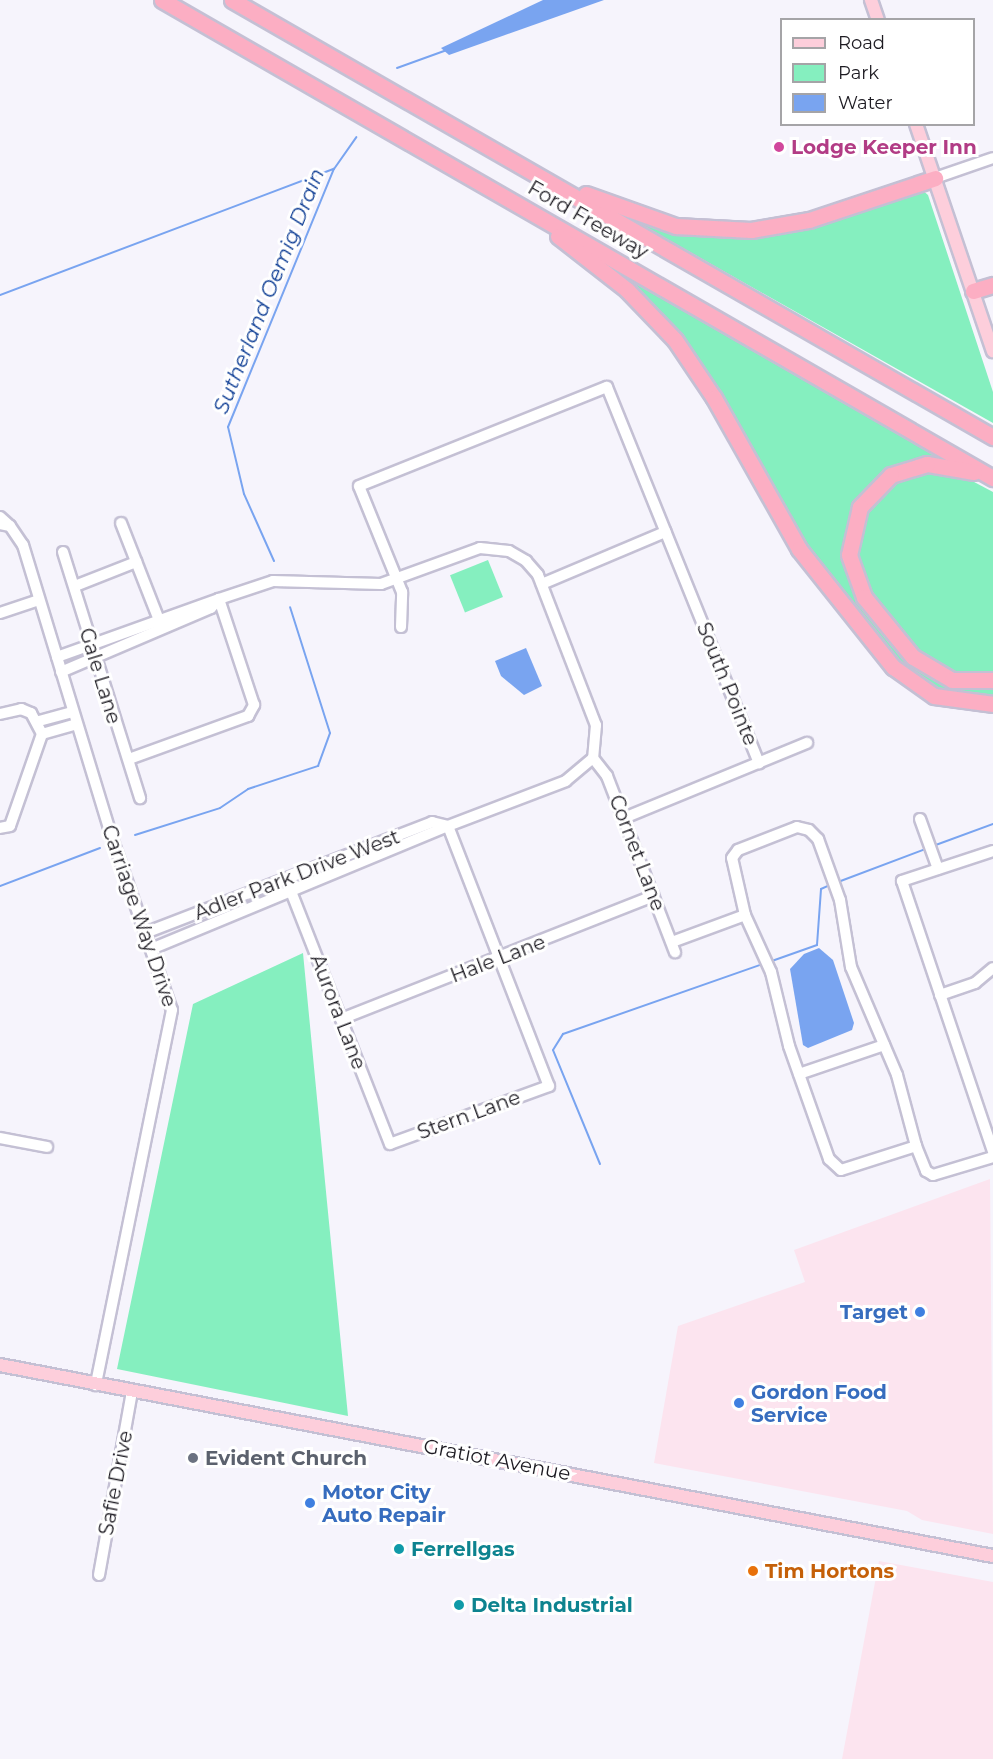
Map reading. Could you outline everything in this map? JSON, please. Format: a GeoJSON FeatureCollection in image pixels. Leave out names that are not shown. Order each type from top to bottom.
{"type":"FeatureCollection","features":[{"type":"Feature","properties":{"kind":"highway","name":"Ford Freeway"},"geometry":{"type":"LineString","coordinates":[[162,0],[991,478]]}},
{"type":"Feature","properties":{"kind":"highway","name":"Ford Freeway"},"geometry":{"type":"LineString","coordinates":[[231,0],[993,437]]}},
{"type":"Feature","properties":{"kind":"highway"},"geometry":{"type":"LineString","coordinates":[[511,161],[636,216],[713,231],[792,224],[935,178]]}},
{"type":"Feature","properties":{"kind":"highway"},"geometry":{"type":"LineString","coordinates":[[505,197],[607,273],[660,322],[705,383],[799,549],[893,667],[934,696],[993,704]]}},
{"type":"Feature","properties":{"kind":"highway"},"geometry":{"type":"LineString","coordinates":[[973,291],[993,285]]}},
{"type":"Feature","properties":{"kind":"highway"},"geometry":{"type":"LineString","coordinates":[[991,478],[938,464],[891,475],[860,507],[849,555],[858,588],[913,657],[952,680],[993,680]]}},
{"type":"Feature","properties":{"kind":"main road"},"geometry":{"type":"LineString","coordinates":[[871,0],[877,18]]}},
{"type":"Feature","properties":{"kind":"main road"},"geometry":{"type":"LineString","coordinates":[[917,126],[993,351]]}},
{"type":"Feature","properties":{"kind":"main road","name":"Gratiot Avenue"},"geometry":{"type":"LineString","coordinates":[[0,1365],[993,1556]]}},
{"type":"Feature","properties":{"kind":"street"},"geometry":{"type":"LineString","coordinates":[[935,178],[993,158]]}},
{"type":"Feature","properties":{"kind":"street","name":"South Pointe"},"geometry":{"type":"LineString","coordinates":[[397,578],[359,486],[607,387],[759,764]]}},
{"type":"Feature","properties":{"kind":"street","name":"Carriage Way Drive"},"geometry":{"type":"LineString","coordinates":[[0,517],[23,545],[76,724],[145,933],[170,997],[173,1024],[96,1385]]}},
{"type":"Feature","properties":{"kind":"street"},"geometry":{"type":"LineString","coordinates":[[121,523],[160,624]]}},
{"type":"Feature","properties":{"kind":"street"},"geometry":{"type":"LineString","coordinates":[[542,584],[665,532]]}},
{"type":"Feature","properties":{"kind":"street"},"geometry":{"type":"LineString","coordinates":[[62,672],[93,651],[160,624],[212,608],[219,599],[273,581],[381,584],[480,548],[509,550],[526,561],[542,584],[596,725],[593,758]]}},
{"type":"Feature","properties":{"kind":"street","name":"Gale Lane"},"geometry":{"type":"LineString","coordinates":[[63,552],[140,798]]}},
{"type":"Feature","properties":{"kind":"street"},"geometry":{"type":"LineString","coordinates":[[75,586],[136,562]]}},
{"type":"Feature","properties":{"kind":"street"},"geometry":{"type":"LineString","coordinates":[[397,578],[404,605],[401,627]]}},
{"type":"Feature","properties":{"kind":"street"},"geometry":{"type":"LineString","coordinates":[[129,759],[248,716],[254,705],[219,599]]}},
{"type":"Feature","properties":{"kind":"street"},"geometry":{"type":"LineString","coordinates":[[0,613],[39,600]]}},
{"type":"Feature","properties":{"kind":"street"},"geometry":{"type":"LineString","coordinates":[[57,657],[93,651]]}},
{"type":"Feature","properties":{"kind":"street"},"geometry":{"type":"LineString","coordinates":[[0,714],[21,709],[39,721],[42,734],[10,826],[0,828]]}},
{"type":"Feature","properties":{"kind":"street"},"geometry":{"type":"LineString","coordinates":[[39,721],[73,712]]}},
{"type":"Feature","properties":{"kind":"street"},"geometry":{"type":"LineString","coordinates":[[42,734],[76,724]]}},
{"type":"Feature","properties":{"kind":"street"},"geometry":{"type":"LineString","coordinates":[[624,818],[807,743]]}},
{"type":"Feature","properties":{"kind":"street","name":"Cornet Lane"},"geometry":{"type":"LineString","coordinates":[[593,758],[607,776],[674,947],[745,915]]}},
{"type":"Feature","properties":{"kind":"street","name":"Adler Park Drive West"},"geometry":{"type":"LineString","coordinates":[[145,933],[288,884],[566,781],[593,758]]}},
{"type":"Feature","properties":{"kind":"street"},"geometry":{"type":"LineString","coordinates":[[920,819],[938,869]]}},
{"type":"Feature","properties":{"kind":"street"},"geometry":{"type":"LineString","coordinates":[[448,826],[498,959]]}},
{"type":"Feature","properties":{"kind":"street"},"geometry":{"type":"LineString","coordinates":[[916,1146],[842,1170],[829,1159],[799,1074],[771,972],[745,915],[732,858],[738,850],[797,827],[809,830],[818,838],[840,900],[851,967],[884,1045],[926,1171],[933,1175],[993,1157]]}},
{"type":"Feature","properties":{"kind":"street"},"geometry":{"type":"LineString","coordinates":[[993,850],[902,881],[993,1151]]}},
{"type":"Feature","properties":{"kind":"street","name":"Adler Park Drive West"},"geometry":{"type":"LineString","coordinates":[[151,949],[288,884]]}},
{"type":"Feature","properties":{"kind":"street","name":"Aurora Lane"},"geometry":{"type":"LineString","coordinates":[[288,884],[390,1144]]}},
{"type":"Feature","properties":{"kind":"street","name":"Hale Lane"},"geometry":{"type":"LineString","coordinates":[[341,1019],[654,896]]}},
{"type":"Feature","properties":{"kind":"street","name":"Stern Lane"},"geometry":{"type":"LineString","coordinates":[[390,1144],[549,1086],[498,959]]}},
{"type":"Feature","properties":{"kind":"street"},"geometry":{"type":"LineString","coordinates":[[940,995],[975,983],[993,968]]}},
{"type":"Feature","properties":{"kind":"street"},"geometry":{"type":"LineString","coordinates":[[799,1074],[884,1045]]}},
{"type":"Feature","properties":{"kind":"street"},"geometry":{"type":"LineString","coordinates":[[0,1138],[47,1147]]}},
{"type":"Feature","properties":{"kind":"street","name":"Safie Drive"},"geometry":{"type":"LineString","coordinates":[[99,1575],[132,1391]]}},
{"type":"Feature","properties":{"kind":"shaded area"},"geometry":{"type":"Polygon","coordinates":[[[990,1179],[993,1534],[922,1520],[907,1511],[654,1463],[678,1326],[805,1282],[794,1250],[990,1179]]]}},
{"type":"Feature","properties":{"kind":"shaded area"},"geometry":{"type":"Polygon","coordinates":[[[879,1561],[993,1582],[993,1759],[842,1759],[879,1561]]]}},
{"type":"Feature","properties":{"kind":"green space"},"geometry":{"type":"Polygon","coordinates":[[[921,189],[928,195],[993,392],[993,423],[640,224],[703,235],[766,234],[921,189]]]}},
{"type":"Feature","properties":{"kind":"green space"},"geometry":{"type":"Polygon","coordinates":[[[622,275],[942,457],[897,466],[863,492],[846,529],[846,573],[867,612],[917,669],[956,686],[993,686],[993,699],[952,697],[905,672],[814,562],[722,401],[622,275]]]}},
{"type":"Feature","properties":{"kind":"green space"},"geometry":{"type":"Polygon","coordinates":[[[926,470],[959,474],[993,492],[993,673],[950,673],[920,655],[870,595],[856,561],[856,538],[869,505],[893,482],[926,470]]]}},
{"type":"Feature","properties":{"kind":"green space"},"geometry":{"type":"Polygon","coordinates":[[[488,560],[503,597],[465,612],[450,575],[488,560]]]}},
{"type":"Feature","properties":{"kind":"green space"},"geometry":{"type":"Polygon","coordinates":[[[303,953],[348,1416],[117,1369],[193,1004],[303,953]]]}},
{"type":"Feature","properties":{"kind":"water"},"geometry":{"type":"Polygon","coordinates":[[[543,0],[604,0],[449,55],[441,48],[543,0]]]}},
{"type":"Feature","properties":{"kind":"water"},"geometry":{"type":"Polygon","coordinates":[[[526,648],[542,686],[524,695],[501,676],[495,661],[526,648]]]}},
{"type":"Feature","properties":{"kind":"water"},"geometry":{"type":"Polygon","coordinates":[[[819,948],[833,960],[854,1023],[852,1030],[808,1048],[803,1045],[790,969],[804,954],[819,948]]]}},
{"type":"Feature","properties":{"kind":"waterway","name":"Sutherland Oemig Drain"},"geometry":{"type":"LineString","coordinates":[[397,68],[447,50]]}},
{"type":"Feature","properties":{"kind":"waterway","name":"Sutherland Oemig Drain"},"geometry":{"type":"LineString","coordinates":[[274,561],[244,494],[228,427],[334,169],[356,137]]}},
{"type":"Feature","properties":{"kind":"waterway"},"geometry":{"type":"LineString","coordinates":[[0,295],[334,169]]}},
{"type":"Feature","properties":{"kind":"waterway","name":"Sutherland Oemig Drain"},"geometry":{"type":"LineString","coordinates":[[135,835],[220,808],[248,789],[318,766],[330,733],[290,607]]}},
{"type":"Feature","properties":{"kind":"waterway"},"geometry":{"type":"LineString","coordinates":[[933,846],[993,824]]}},
{"type":"Feature","properties":{"kind":"waterway","name":"Sutherland Oemig Drain"},"geometry":{"type":"LineString","coordinates":[[0,886],[100,848]]}},
{"type":"Feature","properties":{"kind":"waterway"},"geometry":{"type":"LineString","coordinates":[[838,882],[928,848]]}},
{"type":"Feature","properties":{"kind":"waterway"},"geometry":{"type":"LineString","coordinates":[[769,962],[817,945],[821,889],[830,885]]}},
{"type":"Feature","properties":{"kind":"waterway"},"geometry":{"type":"LineString","coordinates":[[600,1164],[553,1050],[563,1034],[763,964]]}},
{"type":"Feature","properties":{"kind":"place","name":"Lodge Keeper Inn"},"geometry":{"type":"Point","coordinates":[779,147]}},
{"type":"Feature","properties":{"kind":"place","name":"Target"},"geometry":{"type":"Point","coordinates":[920,1312]}},
{"type":"Feature","properties":{"kind":"place","name":"Gordon Food Service"},"geometry":{"type":"Point","coordinates":[739,1403]}},
{"type":"Feature","properties":{"kind":"place","name":"Evident Church"},"geometry":{"type":"Point","coordinates":[193,1458]}},
{"type":"Feature","properties":{"kind":"place","name":"Motor City Auto Repair"},"geometry":{"type":"Point","coordinates":[310,1503]}},
{"type":"Feature","properties":{"kind":"place","name":"Ferrellgas"},"geometry":{"type":"Point","coordinates":[399,1549]}},
{"type":"Feature","properties":{"kind":"place","name":"Tim Hortons"},"geometry":{"type":"Point","coordinates":[753,1571]}},
{"type":"Feature","properties":{"kind":"place","name":"Delta Industrial"},"geometry":{"type":"Point","coordinates":[459,1605]}}]}
